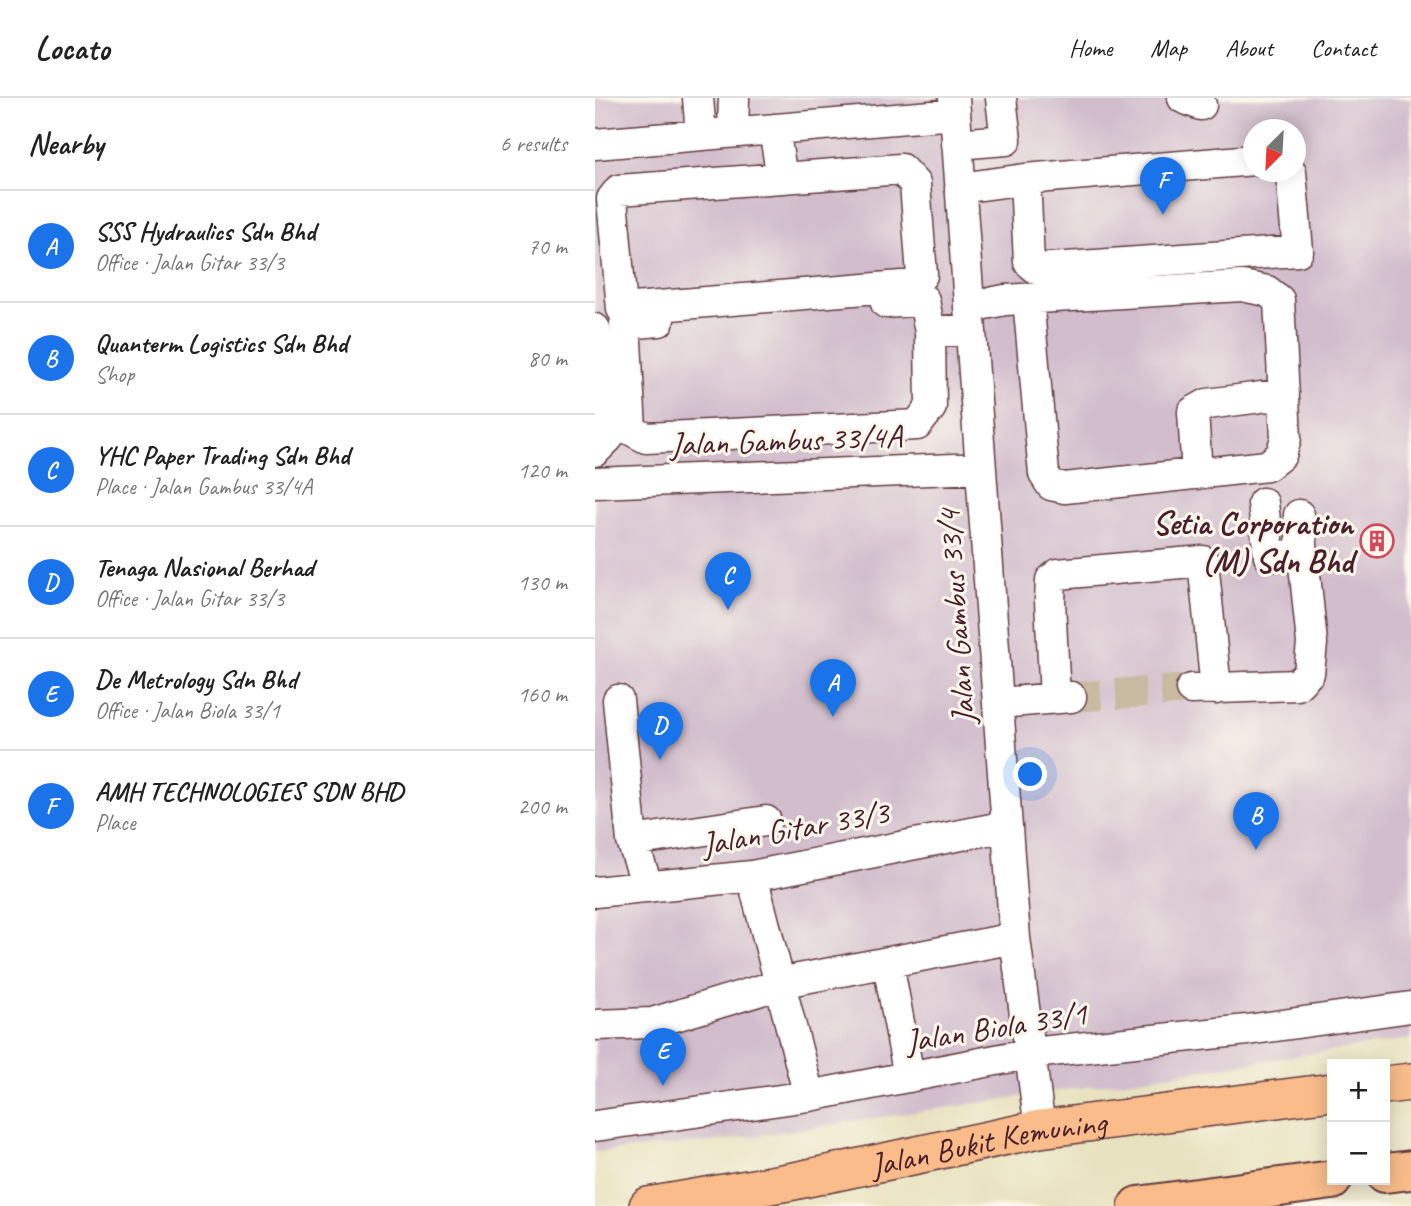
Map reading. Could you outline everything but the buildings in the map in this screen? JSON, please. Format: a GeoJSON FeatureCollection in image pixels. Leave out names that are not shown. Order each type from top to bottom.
{"type":"FeatureCollection","features":[{"type":"Feature","properties":{"kind":"highway"},"geometry":{"type":"LineString","coordinates":[[1390,1172],[1411,1170]]}},
{"type":"Feature","properties":{"kind":"highway"},"geometry":{"type":"LineString","coordinates":[[1138,1206],[1327,1181]]}},
{"type":"Feature","properties":{"kind":"main road"},"geometry":{"type":"LineString","coordinates":[[1390,1084],[1411,1082]]}},
{"type":"Feature","properties":{"kind":"main road","name":"Jalan Bukit Kemuning"},"geometry":{"type":"LineString","coordinates":[[648,1206],[794,1181],[1040,1129],[1327,1093]]}},
{"type":"Feature","properties":{"kind":"street"},"geometry":{"type":"LineString","coordinates":[[698,98],[701,134]]}},
{"type":"Feature","properties":{"kind":"street"},"geometry":{"type":"LineString","coordinates":[[733,131],[734,98]]}},
{"type":"Feature","properties":{"kind":"street"},"geometry":{"type":"LineString","coordinates":[[957,145],[1006,140],[1001,98]]}},
{"type":"Feature","properties":{"kind":"street"},"geometry":{"type":"LineString","coordinates":[[595,144],[773,129],[882,109],[954,106]]}},
{"type":"Feature","properties":{"kind":"street","name":"Jalan Gambus 33/4"},"geometry":{"type":"LineString","coordinates":[[954,106],[1015,938],[1040,1129]]}},
{"type":"Feature","properties":{"kind":"street"},"geometry":{"type":"LineString","coordinates":[[773,129],[782,178]]}},
{"type":"Feature","properties":{"kind":"street"},"geometry":{"type":"LineString","coordinates":[[960,188],[1025,178],[1243,161]]}},
{"type":"Feature","properties":{"kind":"street"},"geometry":{"type":"LineString","coordinates":[[901,169],[915,184],[922,275],[914,285],[622,309],[612,199],[619,190],[782,178],[901,169]]}},
{"type":"Feature","properties":{"kind":"street"},"geometry":{"type":"LineString","coordinates":[[1025,178],[1029,262],[1037,269],[1298,251],[1292,182]]}},
{"type":"Feature","properties":{"kind":"street"},"geometry":{"type":"LineString","coordinates":[[595,209],[605,300],[601,307],[595,307]]}},
{"type":"Feature","properties":{"kind":"street"},"geometry":{"type":"LineString","coordinates":[[930,332],[970,318],[1005,300],[1242,286],[1267,291],[1279,300],[1286,438],[1281,455],[1267,466],[1065,488],[1051,485],[1044,474],[1028,299]]}},
{"type":"Feature","properties":{"kind":"street"},"geometry":{"type":"LineString","coordinates":[[924,300],[930,332],[931,407],[917,425],[646,438],[631,430],[625,324],[924,300]]}},
{"type":"Feature","properties":{"kind":"street"},"geometry":{"type":"LineString","coordinates":[[595,329],[607,438],[595,451]]}},
{"type":"Feature","properties":{"kind":"street"},"geometry":{"type":"LineString","coordinates":[[1197,474],[1193,412],[1207,404],[1284,394]]}},
{"type":"Feature","properties":{"kind":"street","name":"Jalan Gambus 33/4A"},"geometry":{"type":"LineString","coordinates":[[595,483],[981,468]]}},
{"type":"Feature","properties":{"kind":"street"},"geometry":{"type":"LineString","coordinates":[[1263,503],[1269,556],[1304,555]]}},
{"type":"Feature","properties":{"kind":"street"},"geometry":{"type":"LineString","coordinates":[[998,703],[1063,697],[1050,601],[1051,580],[1058,574],[1203,561],[1204,689],[1297,685],[1309,673],[1312,643],[1299,514]]}},
{"type":"Feature","properties":{"kind":"street"},"geometry":{"type":"LineString","coordinates":[[618,700],[632,841],[648,887]]}},
{"type":"Feature","properties":{"kind":"street"},"geometry":{"type":"LineString","coordinates":[[632,841],[766,821]]}},
{"type":"Feature","properties":{"kind":"street","name":"Jalan Gitar 33/3"},"geometry":{"type":"LineString","coordinates":[[595,892],[752,876],[1007,826]]}},
{"type":"Feature","properties":{"kind":"street"},"geometry":{"type":"LineString","coordinates":[[752,876],[809,1096]]}},
{"type":"Feature","properties":{"kind":"street"},"geometry":{"type":"LineString","coordinates":[[595,1025],[652,1023],[780,984],[1015,938]]}},
{"type":"Feature","properties":{"kind":"street"},"geometry":{"type":"LineString","coordinates":[[888,963],[909,1077]]}},
{"type":"Feature","properties":{"kind":"street","name":"Jalan Biola 33/1"},"geometry":{"type":"LineString","coordinates":[[595,1126],[809,1096],[1032,1053],[1247,1030],[1411,1007]]}},
{"type":"Feature","properties":{"kind":"shaded area"},"geometry":{"type":"Polygon","coordinates":[[[595,98],[1411,98],[1411,1039],[719,1141],[595,1152],[595,98]]]}},
{"type":"Feature","properties":{"kind":"tunnel"},"geometry":{"type":"LineString","coordinates":[[1071,697],[1191,689]]}},
{"type":"Feature","properties":{"kind":"place","name":"AMH TECHNOLOGIES SDN BHD"},"geometry":{"type":"Point","coordinates":[1163,215]}},
{"type":"Feature","properties":{"kind":"place","name":"Setia Corporation (M) Sdn Bhd"},"geometry":{"type":"Point","coordinates":[1377,541]}},
{"type":"Feature","properties":{"kind":"place","name":"YHC Paper Trading Sdn Bhd"},"geometry":{"type":"Point","coordinates":[728,610]}},
{"type":"Feature","properties":{"kind":"place","name":"SSS Hydraulics Sdn Bhd"},"geometry":{"type":"Point","coordinates":[833,717]}},
{"type":"Feature","properties":{"kind":"place","name":"Tenaga Nasional Berhad"},"geometry":{"type":"Point","coordinates":[660,760]}},
{"type":"Feature","properties":{"kind":"place","name":"Quanterm Logistics Sdn Bhd"},"geometry":{"type":"Point","coordinates":[1256,850]}},
{"type":"Feature","properties":{"kind":"place","name":"De Metrology Sdn Bhd"},"geometry":{"type":"Point","coordinates":[663,1086]}}]}
